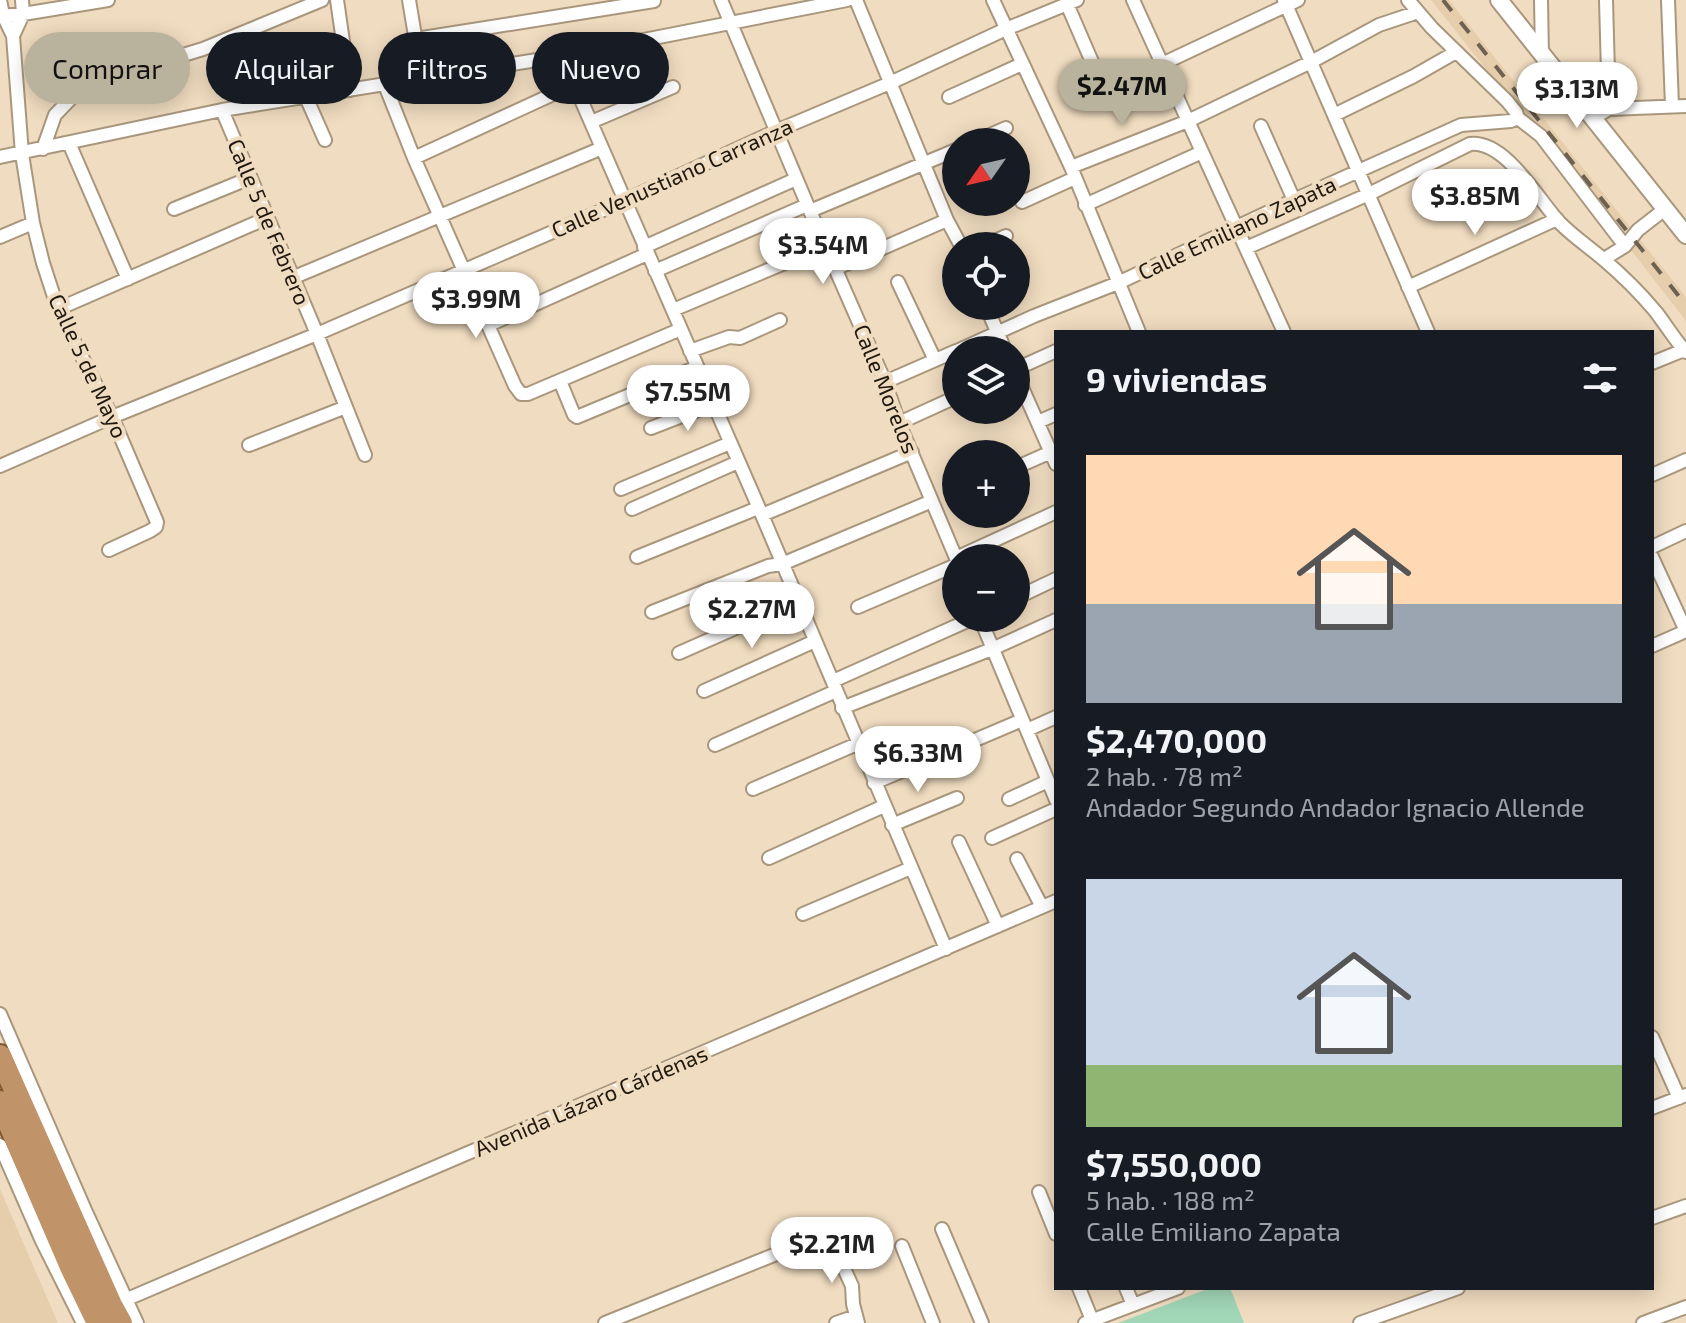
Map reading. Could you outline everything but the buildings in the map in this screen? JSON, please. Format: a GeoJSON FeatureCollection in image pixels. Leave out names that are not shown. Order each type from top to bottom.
{"type":"FeatureCollection","features":[{"type":"Feature","properties":{"kind":"highway"},"geometry":{"type":"LineString","coordinates":[[0,1056],[121,1323]]}},
{"type":"Feature","properties":{"kind":"highway"},"geometry":{"type":"LineString","coordinates":[[0,1102],[98,1323]]}},
{"type":"Feature","properties":{"kind":"street"},"geometry":{"type":"LineString","coordinates":[[0,0],[2,16],[13,36]]}},
{"type":"Feature","properties":{"kind":"street"},"geometry":{"type":"LineString","coordinates":[[13,36],[23,14],[22,0]]}},
{"type":"Feature","properties":{"kind":"street"},"geometry":{"type":"LineString","coordinates":[[2,16],[108,0]]}},
{"type":"Feature","properties":{"kind":"street"},"geometry":{"type":"LineString","coordinates":[[43,149],[55,115],[77,92],[101,80],[203,49],[322,0]]}},
{"type":"Feature","properties":{"kind":"street"},"geometry":{"type":"LineString","coordinates":[[337,0],[342,32]]}},
{"type":"Feature","properties":{"kind":"street"},"geometry":{"type":"LineString","coordinates":[[409,0],[415,32]]}},
{"type":"Feature","properties":{"kind":"street","name":"Calle Morelos"},"geometry":{"type":"LineString","coordinates":[[721,0],[885,382],[950,544]]}},
{"type":"Feature","properties":{"kind":"street"},"geometry":{"type":"LineString","coordinates":[[856,0],[953,232]]}},
{"type":"Feature","properties":{"kind":"street"},"geometry":{"type":"LineString","coordinates":[[993,0],[1073,173],[1138,330]]}},
{"type":"Feature","properties":{"kind":"street"},"geometry":{"type":"LineString","coordinates":[[1133,0],[1283,330]]}},
{"type":"Feature","properties":{"kind":"street"},"geometry":{"type":"LineString","coordinates":[[1408,0],[1507,101],[1518,118],[1541,136],[1625,246]]}},
{"type":"Feature","properties":{"kind":"street"},"geometry":{"type":"LineString","coordinates":[[1499,0],[1686,235]]}},
{"type":"Feature","properties":{"kind":"street"},"geometry":{"type":"LineString","coordinates":[[1541,0],[1542,55]]}},
{"type":"Feature","properties":{"kind":"street"},"geometry":{"type":"LineString","coordinates":[[1606,0],[1609,109]]}},
{"type":"Feature","properties":{"kind":"street"},"geometry":{"type":"LineString","coordinates":[[1668,0],[1672,106]]}},
{"type":"Feature","properties":{"kind":"street"},"geometry":{"type":"LineString","coordinates":[[460,32],[654,1]]}},
{"type":"Feature","properties":{"kind":"street"},"geometry":{"type":"LineString","coordinates":[[669,34],[842,1]]}},
{"type":"Feature","properties":{"kind":"street"},"geometry":{"type":"LineString","coordinates":[[1072,2],[1105,92]]}},
{"type":"Feature","properties":{"kind":"street","name":"Calle Venustiano Carranza"},"geometry":{"type":"LineString","coordinates":[[0,466],[317,334],[1072,2]]}},
{"type":"Feature","properties":{"kind":"street"},"geometry":{"type":"LineString","coordinates":[[1162,64],[1289,2],[1311,62],[1427,330]]}},
{"type":"Feature","properties":{"kind":"street"},"geometry":{"type":"LineString","coordinates":[[1030,197],[1073,173],[1311,62],[1379,25],[1418,12]]}},
{"type":"Feature","properties":{"kind":"street","name":"Calle 5 de Mayo"},"geometry":{"type":"LineString","coordinates":[[13,36],[22,154],[33,223],[58,309],[112,417],[157,522],[150,531],[109,550]]}},
{"type":"Feature","properties":{"kind":"street"},"geometry":{"type":"LineString","coordinates":[[1334,115],[1456,52]]}},
{"type":"Feature","properties":{"kind":"street"},"geometry":{"type":"LineString","coordinates":[[949,97],[1022,64]]}},
{"type":"Feature","properties":{"kind":"street"},"geometry":{"type":"LineString","coordinates":[[591,122],[673,87]]}},
{"type":"Feature","properties":{"kind":"street"},"geometry":{"type":"LineString","coordinates":[[0,157],[261,104]]}},
{"type":"Feature","properties":{"kind":"street"},"geometry":{"type":"LineString","coordinates":[[309,104],[325,140]]}},
{"type":"Feature","properties":{"kind":"street"},"geometry":{"type":"LineString","coordinates":[[393,104],[521,394],[528,394],[681,329]]}},
{"type":"Feature","properties":{"kind":"street"},"geometry":{"type":"LineString","coordinates":[[414,158],[532,104]]}},
{"type":"Feature","properties":{"kind":"street"},"geometry":{"type":"LineString","coordinates":[[583,104],[946,949]]}},
{"type":"Feature","properties":{"kind":"street"},"geometry":{"type":"LineString","coordinates":[[1593,118],[1609,109],[1686,106]]}},
{"type":"Feature","properties":{"kind":"street","name":"Calle 5 de Febrero"},"geometry":{"type":"LineString","coordinates":[[222,110],[365,455]]}},
{"type":"Feature","properties":{"kind":"street","name":"Calle Emiliano Zapata"},"geometry":{"type":"LineString","coordinates":[[991,336],[1118,283],[1461,125],[1518,118]]}},
{"type":"Feature","properties":{"kind":"street"},"geometry":{"type":"LineString","coordinates":[[1261,126],[1294,200]]}},
{"type":"Feature","properties":{"kind":"street"},"geometry":{"type":"LineString","coordinates":[[69,143],[128,279]]}},
{"type":"Feature","properties":{"kind":"street"},"geometry":{"type":"LineString","coordinates":[[1246,248],[1369,194],[1470,144],[1488,145],[1524,176],[1557,219],[1604,259],[1654,311],[1685,351],[1654,362]]}},
{"type":"Feature","properties":{"kind":"street"},"geometry":{"type":"LineString","coordinates":[[292,278],[602,148]]}},
{"type":"Feature","properties":{"kind":"street"},"geometry":{"type":"LineString","coordinates":[[1085,205],[1202,152]]}},
{"type":"Feature","properties":{"kind":"street"},"geometry":{"type":"LineString","coordinates":[[655,271],[942,156]]}},
{"type":"Feature","properties":{"kind":"street"},"geometry":{"type":"LineString","coordinates":[[174,209],[250,178]]}},
{"type":"Feature","properties":{"kind":"street"},"geometry":{"type":"LineString","coordinates":[[489,325],[796,179]]}},
{"type":"Feature","properties":{"kind":"street"},"geometry":{"type":"LineString","coordinates":[[1604,259],[1625,246],[1638,230],[1665,209]]}},
{"type":"Feature","properties":{"kind":"street"},"geometry":{"type":"LineString","coordinates":[[58,309],[267,218]]}},
{"type":"Feature","properties":{"kind":"street"},"geometry":{"type":"LineString","coordinates":[[1408,287],[1557,219]]}},
{"type":"Feature","properties":{"kind":"street"},"geometry":{"type":"LineString","coordinates":[[835,269],[947,220]]}},
{"type":"Feature","properties":{"kind":"street"},"geometry":{"type":"LineString","coordinates":[[0,237],[33,223]]}},
{"type":"Feature","properties":{"kind":"street"},"geometry":{"type":"LineString","coordinates":[[673,310],[825,246]]}},
{"type":"Feature","properties":{"kind":"street"},"geometry":{"type":"LineString","coordinates":[[898,282],[935,360]]}},
{"type":"Feature","properties":{"kind":"street"},"geometry":{"type":"LineString","coordinates":[[690,351],[729,337],[740,338],[780,320]]}},
{"type":"Feature","properties":{"kind":"street"},"geometry":{"type":"LineString","coordinates":[[992,320],[999,336]]}},
{"type":"Feature","properties":{"kind":"street"},"geometry":{"type":"LineString","coordinates":[[1030,364],[1054,352]]}},
{"type":"Feature","properties":{"kind":"street","name":"Calle Emiliano Zapata"},"geometry":{"type":"LineString","coordinates":[[885,382],[942,357]]}},
{"type":"Feature","properties":{"kind":"street"},"geometry":{"type":"LineString","coordinates":[[560,381],[577,417],[697,367]]}},
{"type":"Feature","properties":{"kind":"street"},"geometry":{"type":"LineString","coordinates":[[899,423],[942,403]]}},
{"type":"Feature","properties":{"kind":"street"},"geometry":{"type":"LineString","coordinates":[[1030,403],[1053,458],[1030,464]]}},
{"type":"Feature","properties":{"kind":"street"},"geometry":{"type":"LineString","coordinates":[[651,428],[713,404]]}},
{"type":"Feature","properties":{"kind":"street"},"geometry":{"type":"LineString","coordinates":[[249,445],[346,407]]}},
{"type":"Feature","properties":{"kind":"street"},"geometry":{"type":"LineString","coordinates":[[1038,422],[1054,415]]}},
{"type":"Feature","properties":{"kind":"street"},"geometry":{"type":"LineString","coordinates":[[621,489],[730,443]]}},
{"type":"Feature","properties":{"kind":"street"},"geometry":{"type":"LineString","coordinates":[[637,557],[912,452]]}},
{"type":"Feature","properties":{"kind":"street"},"geometry":{"type":"LineString","coordinates":[[1654,474],[1686,460]]}},
{"type":"Feature","properties":{"kind":"street"},"geometry":{"type":"LineString","coordinates":[[632,509],[738,462]]}},
{"type":"Feature","properties":{"kind":"street"},"geometry":{"type":"LineString","coordinates":[[652,612],[768,566],[782,564],[932,501]]}},
{"type":"Feature","properties":{"kind":"street"},"geometry":{"type":"LineString","coordinates":[[986,544],[1054,513]]}},
{"type":"Feature","properties":{"kind":"street"},"geometry":{"type":"LineString","coordinates":[[1654,546],[1686,531]]}},
{"type":"Feature","properties":{"kind":"street"},"geometry":{"type":"LineString","coordinates":[[1654,561],[1686,631],[1654,645]]}},
{"type":"Feature","properties":{"kind":"street"},"geometry":{"type":"LineString","coordinates":[[858,607],[942,571]]}},
{"type":"Feature","properties":{"kind":"street"},"geometry":{"type":"LineString","coordinates":[[1030,591],[1054,580]]}},
{"type":"Feature","properties":{"kind":"street"},"geometry":{"type":"LineString","coordinates":[[679,653],[797,601]]}},
{"type":"Feature","properties":{"kind":"street"},"geometry":{"type":"LineString","coordinates":[[842,708],[992,649],[1054,621]]}},
{"type":"Feature","properties":{"kind":"street"},"geometry":{"type":"LineString","coordinates":[[715,745],[948,632]]}},
{"type":"Feature","properties":{"kind":"street"},"geometry":{"type":"LineString","coordinates":[[984,632],[1054,794]]}},
{"type":"Feature","properties":{"kind":"street"},"geometry":{"type":"LineString","coordinates":[[704,691],[815,641]]}},
{"type":"Feature","properties":{"kind":"street"},"geometry":{"type":"LineString","coordinates":[[874,783],[1024,725],[1054,718]]}},
{"type":"Feature","properties":{"kind":"street"},"geometry":{"type":"LineString","coordinates":[[753,789],[857,744]]}},
{"type":"Feature","properties":{"kind":"street"},"geometry":{"type":"LineString","coordinates":[[1042,766],[1054,761]]}},
{"type":"Feature","properties":{"kind":"street"},"geometry":{"type":"LineString","coordinates":[[1009,799],[1048,781]]}},
{"type":"Feature","properties":{"kind":"street"},"geometry":{"type":"LineString","coordinates":[[892,825],[957,798]]}},
{"type":"Feature","properties":{"kind":"street"},"geometry":{"type":"LineString","coordinates":[[769,858],[884,806]]}},
{"type":"Feature","properties":{"kind":"street"},"geometry":{"type":"LineString","coordinates":[[992,838],[1054,810]]}},
{"type":"Feature","properties":{"kind":"street"},"geometry":{"type":"LineString","coordinates":[[959,842],[998,926]]}},
{"type":"Feature","properties":{"kind":"street"},"geometry":{"type":"LineString","coordinates":[[1017,859],[1042,907]]}},
{"type":"Feature","properties":{"kind":"street"},"geometry":{"type":"LineString","coordinates":[[803,914],[911,868]]}},
{"type":"Feature","properties":{"kind":"street","name":"Avenida Lázaro Cárdenas"},"geometry":{"type":"LineString","coordinates":[[125,1300],[1054,902]]}},
{"type":"Feature","properties":{"kind":"street"},"geometry":{"type":"LineString","coordinates":[[0,1014],[137,1323]]}},
{"type":"Feature","properties":{"kind":"street"},"geometry":{"type":"LineString","coordinates":[[1654,1041],[1682,1096],[1654,1107]]}},
{"type":"Feature","properties":{"kind":"street"},"geometry":{"type":"LineString","coordinates":[[0,1145],[42,1241],[83,1323]]}},
{"type":"Feature","properties":{"kind":"street"},"geometry":{"type":"LineString","coordinates":[[1039,1192],[1054,1229]]}},
{"type":"Feature","properties":{"kind":"street"},"geometry":{"type":"LineString","coordinates":[[1654,1217],[1686,1206]]}},
{"type":"Feature","properties":{"kind":"street"},"geometry":{"type":"LineString","coordinates":[[942,1229],[982,1323]]}},
{"type":"Feature","properties":{"kind":"street"},"geometry":{"type":"LineString","coordinates":[[605,1323],[829,1235],[852,1286],[857,1319],[836,1323]]}},
{"type":"Feature","properties":{"kind":"street"},"geometry":{"type":"LineString","coordinates":[[902,1246],[933,1323]]}},
{"type":"Feature","properties":{"kind":"street"},"geometry":{"type":"LineString","coordinates":[[1080,1290],[1088,1322],[1173,1290]]}},
{"type":"Feature","properties":{"kind":"street"},"geometry":{"type":"LineString","coordinates":[[1127,1290],[1133,1305]]}},
{"type":"Feature","properties":{"kind":"street"},"geometry":{"type":"LineString","coordinates":[[1360,1323],[1452,1290]]}},
{"type":"Feature","properties":{"kind":"street"},"geometry":{"type":"LineString","coordinates":[[1643,1323],[1686,1307]]}},
{"type":"Feature","properties":{"kind":"shaded area"},"geometry":{"type":"Polygon","coordinates":[[[1431,0],[1449,0],[1631,228],[1620,237],[1526,115],[1431,0]]]}},
{"type":"Feature","properties":{"kind":"shaded area"},"geometry":{"type":"Polygon","coordinates":[[[1638,237],[1686,297],[1686,321],[1627,245],[1638,237]]]}},
{"type":"Feature","properties":{"kind":"shaded area"},"geometry":{"type":"Polygon","coordinates":[[[0,1189],[58,1323],[0,1323],[0,1189]]]}},
{"type":"Feature","properties":{"kind":"green space"},"geometry":{"type":"Polygon","coordinates":[[[1205,1290],[1231,1290],[1244,1323],[1118,1323],[1205,1290]]]}},
{"type":"Feature","properties":{"kind":"railway"},"geometry":{"type":"LineString","coordinates":[[1443,0],[1686,305]]}}]}
